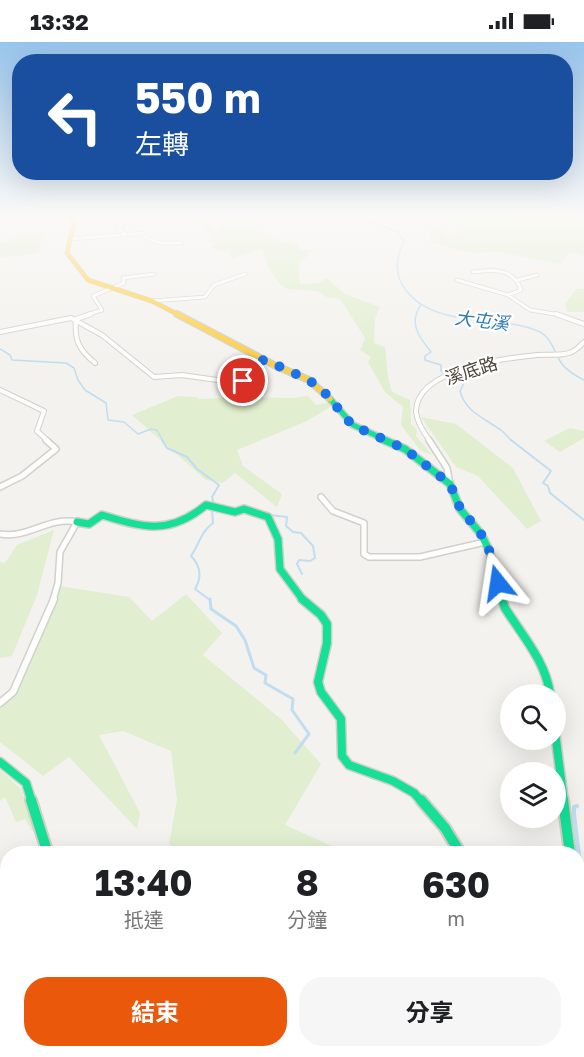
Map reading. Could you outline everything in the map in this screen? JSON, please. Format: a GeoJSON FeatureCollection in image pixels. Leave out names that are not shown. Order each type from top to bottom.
{"type":"FeatureCollection","features":[{"type":"Feature","properties":{"kind":"street"},"geometry":{"type":"LineString","coordinates":[[75,263],[88,280],[152,301],[265,360],[309,380],[326,394],[352,425],[405,449],[450,484],[460,508],[485,542],[505,608],[542,666],[549,684]]}},
{"type":"Feature","properties":{"kind":"street"},"geometry":{"type":"LineString","coordinates":[[473,272],[493,268],[518,280],[537,275]]}},
{"type":"Feature","properties":{"kind":"street"},"geometry":{"type":"LineString","coordinates":[[76,319],[102,310],[93,296],[124,283],[122,280],[125,278],[154,274]]}},
{"type":"Feature","properties":{"kind":"street"},"geometry":{"type":"LineString","coordinates":[[152,301],[206,297],[214,285],[245,274]]}},
{"type":"Feature","properties":{"kind":"street"},"geometry":{"type":"LineString","coordinates":[[457,280],[508,295],[530,310],[557,314],[584,324]]}},
{"type":"Feature","properties":{"kind":"street"},"geometry":{"type":"LineString","coordinates":[[508,295],[521,290],[518,280]]}},
{"type":"Feature","properties":{"kind":"street"},"geometry":{"type":"LineString","coordinates":[[0,332],[71,318],[76,319],[96,330],[154,376],[182,375],[238,383],[246,378],[244,368],[248,363],[265,360]]}},
{"type":"Feature","properties":{"kind":"street"},"geometry":{"type":"LineString","coordinates":[[76,319],[74,337],[83,354],[95,363]]}},
{"type":"Feature","properties":{"kind":"street","name":"溪底路"},"geometry":{"type":"LineString","coordinates":[[450,484],[447,467],[430,441],[417,414],[416,408],[423,392],[449,374],[488,361],[562,354],[576,350],[584,342]]}},
{"type":"Feature","properties":{"kind":"street"},"geometry":{"type":"LineString","coordinates":[[0,390],[45,411],[37,431],[56,449],[22,476],[0,486]]}},
{"type":"Feature","properties":{"kind":"street"},"geometry":{"type":"LineString","coordinates":[[321,497],[333,511],[364,523],[363,549],[364,554],[369,557],[420,557],[485,542]]}},
{"type":"Feature","properties":{"kind":"street"},"geometry":{"type":"LineString","coordinates":[[0,534],[14,536],[45,524],[71,520],[90,524],[102,515],[120,522],[158,529],[167,528],[198,514],[206,505],[235,512],[244,509],[268,517],[278,539],[280,569],[303,600],[321,615],[327,624],[327,644],[319,669],[318,682],[321,692],[341,719],[342,756],[349,765],[393,781],[414,793],[445,828],[456,846]]}},
{"type":"Feature","properties":{"kind":"street"},"geometry":{"type":"LineString","coordinates":[[0,703],[14,692],[41,630],[58,583],[60,552],[77,522]]}},
{"type":"Feature","properties":{"kind":"street"},"geometry":{"type":"LineString","coordinates":[[557,750],[569,846]]}},
{"type":"Feature","properties":{"kind":"street"},"geometry":{"type":"LineString","coordinates":[[0,762],[26,783],[46,846]]}},
{"type":"Feature","properties":{"kind":"green space"},"geometry":{"type":"Polygon","coordinates":[[[267,263],[300,263],[300,284],[319,283],[327,278],[345,294],[380,307],[375,319],[374,343],[385,347],[388,378],[392,392],[410,400],[411,424],[417,430],[416,436],[432,455],[420,450],[401,425],[403,407],[385,392],[368,362],[371,357],[360,350],[365,338],[340,299],[326,297],[318,291],[287,289],[280,284],[267,263]]]}},
{"type":"Feature","properties":{"kind":"green space"},"geometry":{"type":"Polygon","coordinates":[[[576,289],[584,289],[584,312],[567,312],[565,304],[576,289]]]}},
{"type":"Feature","properties":{"kind":"green space"},"geometry":{"type":"Polygon","coordinates":[[[178,396],[199,399],[308,396],[316,405],[329,402],[330,407],[307,421],[237,450],[243,466],[282,494],[277,507],[235,473],[223,483],[206,480],[132,415],[178,396]]]}},
{"type":"Feature","properties":{"kind":"green space"},"geometry":{"type":"Polygon","coordinates":[[[421,417],[456,424],[513,468],[541,521],[527,529],[478,476],[456,467],[421,417]]]}},
{"type":"Feature","properties":{"kind":"green space"},"geometry":{"type":"Polygon","coordinates":[[[570,428],[584,431],[584,438],[560,452],[544,441],[570,428]]]}},
{"type":"Feature","properties":{"kind":"green space"},"geometry":{"type":"Polygon","coordinates":[[[54,530],[37,595],[12,656],[0,658],[0,562],[5,563],[17,545],[54,530]]]}},
{"type":"Feature","properties":{"kind":"green space"},"geometry":{"type":"Polygon","coordinates":[[[59,586],[129,597],[152,621],[186,594],[222,633],[203,655],[282,720],[321,764],[285,825],[332,846],[171,846],[169,844],[177,800],[171,751],[123,731],[99,735],[140,813],[137,829],[69,757],[43,776],[0,742],[0,703],[17,681],[59,586]]]}},
{"type":"Feature","properties":{"kind":"green space"},"geometry":{"type":"Polygon","coordinates":[[[0,770],[21,789],[38,834],[31,830],[25,819],[16,822],[5,797],[0,801],[0,770]]]}},
{"type":"Feature","properties":{"kind":"waterway","name":"大屯溪"},"geometry":{"type":"LineString","coordinates":[[398,263],[401,283],[417,302],[449,315],[521,326],[538,331],[550,341],[564,367],[584,380]]}},
{"type":"Feature","properties":{"kind":"waterway"},"geometry":{"type":"LineString","coordinates":[[421,305],[415,318],[415,324],[419,335],[431,352],[425,356],[425,360],[441,365],[441,371],[464,383],[460,391],[471,410],[511,440]]}},
{"type":"Feature","properties":{"kind":"waterway"},"geometry":{"type":"LineString","coordinates":[[0,349],[10,355],[12,360],[66,363],[74,368],[85,390],[106,403],[108,420],[124,422],[138,434],[151,429],[157,430],[163,441]]}},
{"type":"Feature","properties":{"kind":"waterway"},"geometry":{"type":"LineString","coordinates":[[162,440],[167,448],[187,457],[197,469],[219,485],[212,497],[214,504]]}},
{"type":"Feature","properties":{"kind":"waterway"},"geometry":{"type":"LineString","coordinates":[[511,440],[551,471],[543,483],[548,486],[550,493],[584,520]]}},
{"type":"Feature","properties":{"kind":"waterway"},"geometry":{"type":"LineString","coordinates":[[210,600],[195,589],[199,580],[199,572],[191,556],[203,534],[213,523],[212,510]]}},
{"type":"Feature","properties":{"kind":"waterway"},"geometry":{"type":"LineString","coordinates":[[270,515],[287,517],[286,526],[293,532],[301,533],[313,546],[315,558],[310,561],[299,560],[297,564],[302,574]]}},
{"type":"Feature","properties":{"kind":"waterway"},"geometry":{"type":"LineString","coordinates":[[210,599],[211,609],[236,626],[245,640],[254,668],[266,675],[265,683],[293,699],[292,710],[309,734],[295,753]]}},
{"type":"Feature","properties":{"kind":"waterway"},"geometry":{"type":"LineString","coordinates":[[577,806],[574,807],[574,814],[578,846]]}},
{"type":"Feature","properties":{"kind":"traffic: fast"},"geometry":{"type":"LineString","coordinates":[[330,399],[353,425],[405,449],[450,484],[460,509],[481,534],[489,550],[505,608],[542,666],[549,684]]}},
{"type":"Feature","properties":{"kind":"traffic: fast"},"geometry":{"type":"LineString","coordinates":[[77,522],[89,524],[102,515],[130,524],[169,526],[181,522],[206,505],[235,512],[244,509],[268,517],[278,539],[280,569],[303,600],[321,615],[327,624],[327,643],[318,682],[321,692],[341,719],[342,756],[349,765],[393,781],[414,793],[445,828],[456,846]]}},
{"type":"Feature","properties":{"kind":"traffic: fast"},"geometry":{"type":"LineString","coordinates":[[557,750],[569,846]]}},
{"type":"Feature","properties":{"kind":"traffic: fast"},"geometry":{"type":"LineString","coordinates":[[0,762],[26,783],[46,846]]}},
{"type":"Feature","properties":{"kind":"traffic: slow"},"geometry":{"type":"LineString","coordinates":[[75,263],[88,280],[152,301],[276,366],[309,380],[330,399]]}},
{"type":"Feature","properties":{"kind":"route"},"geometry":{"type":"LineString","coordinates":[[243,381],[246,378],[244,368],[248,363],[265,360],[309,380],[326,394],[352,425],[399,446],[422,460],[450,484],[460,508],[481,534],[489,550],[498,583]]}}]}
